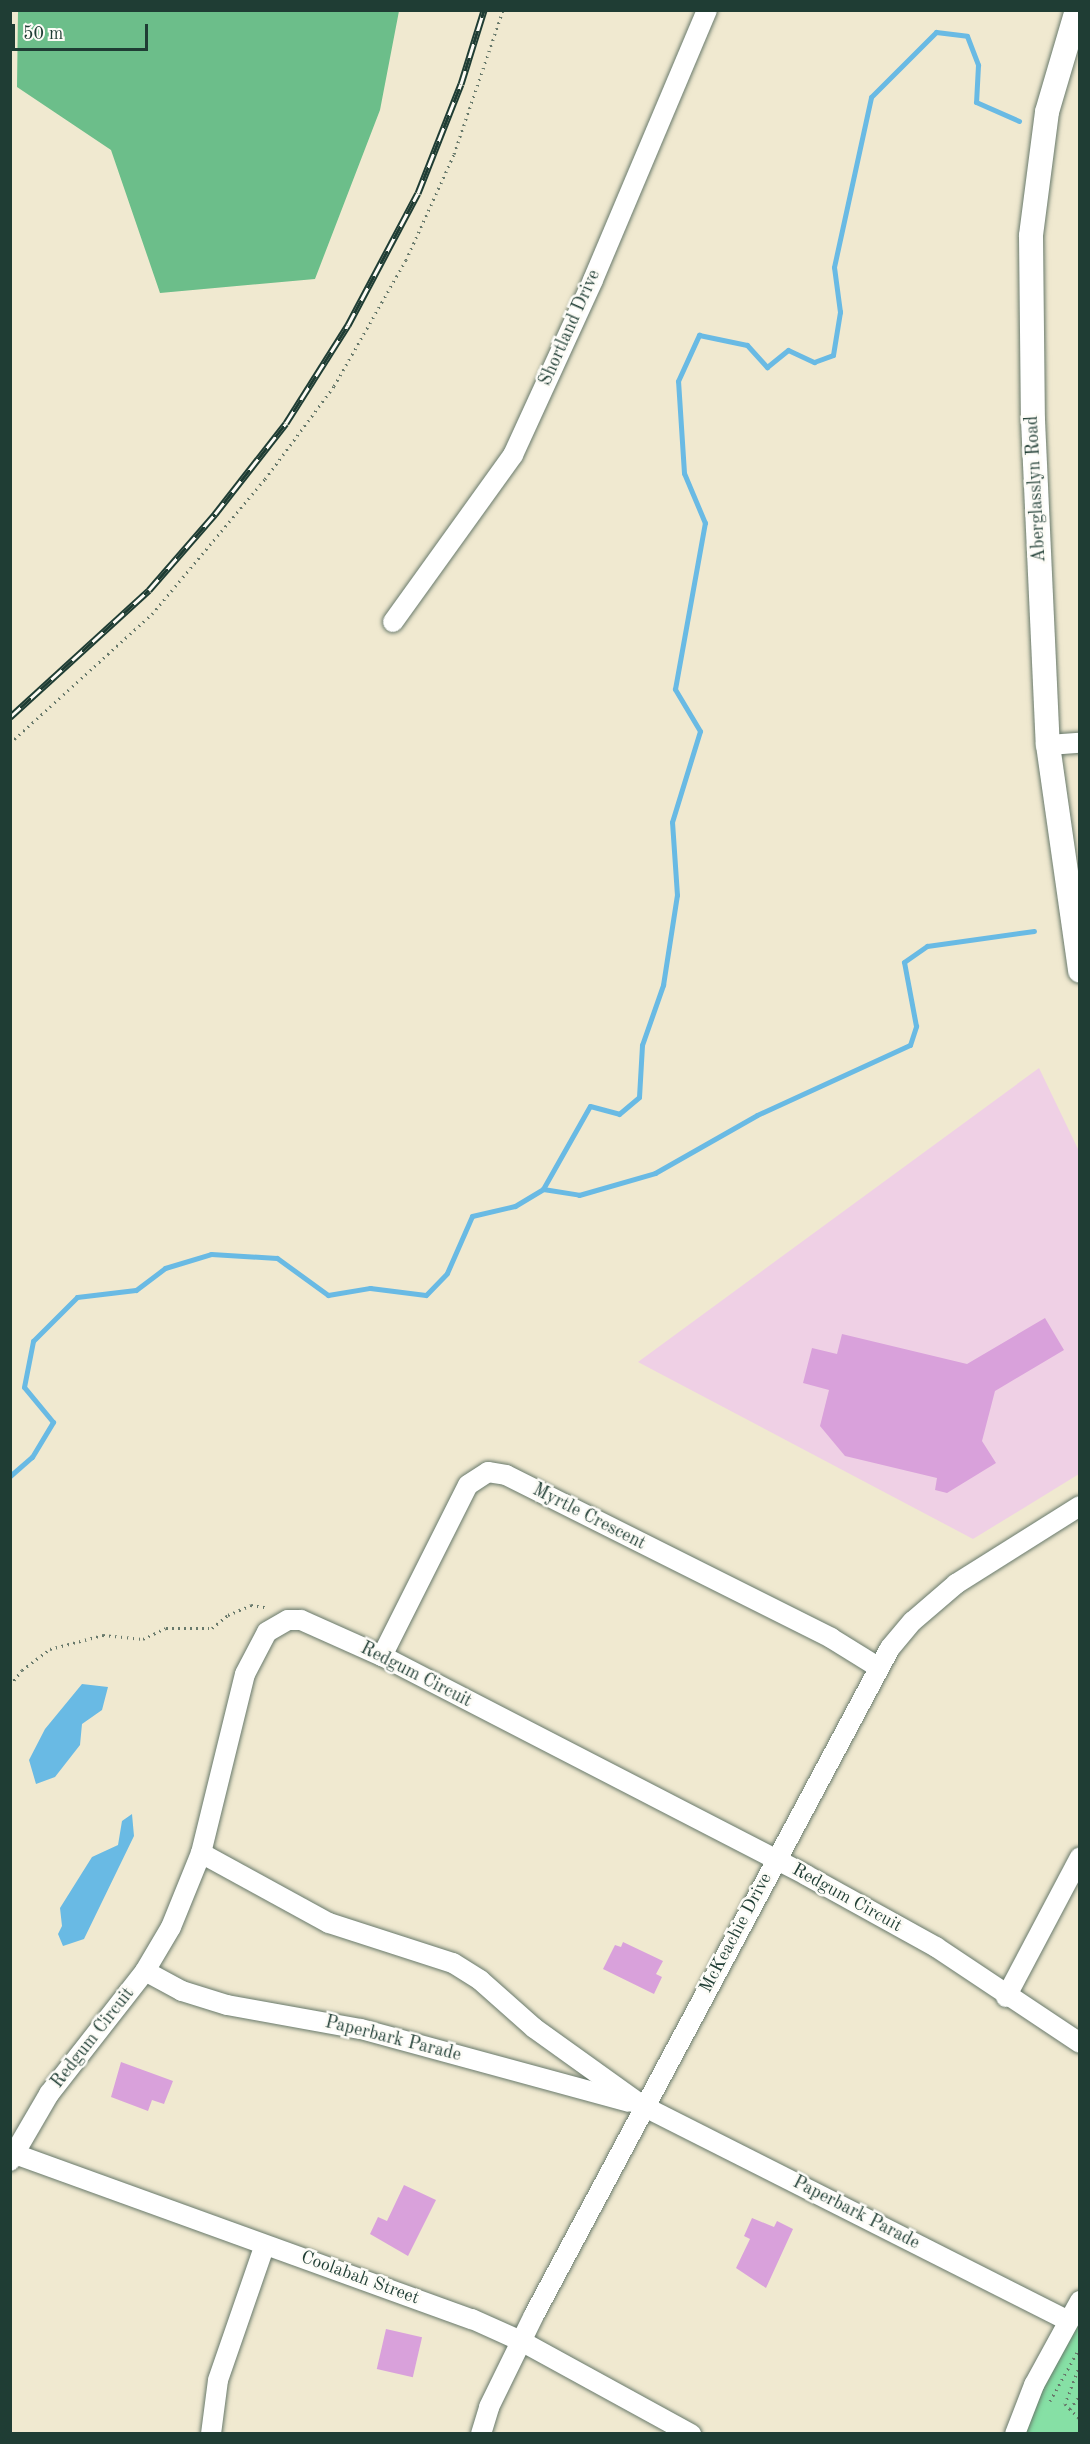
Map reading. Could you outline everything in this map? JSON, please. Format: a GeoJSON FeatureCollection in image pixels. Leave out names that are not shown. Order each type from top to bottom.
{"type":"FeatureCollection","features":[{"type":"Feature","properties":{"kind":"main road","name":"Aberglasslyn Road"},"geometry":{"type":"LineString","coordinates":[[1077,10],[1047,112],[1031,236],[1033,420],[1048,745],[1080,971]]}},
{"type":"Feature","properties":{"kind":"street","name":"Shortland Drive"},"geometry":{"type":"LineString","coordinates":[[393,622],[513,455],[707,10]]}},
{"type":"Feature","properties":{"kind":"street"},"geometry":{"type":"LineString","coordinates":[[1048,745],[1080,743]]}},
{"type":"Feature","properties":{"kind":"street","name":"Myrtle Crescent"},"geometry":{"type":"LineString","coordinates":[[382,1656],[468,1485],[488,1472],[527,1486],[831,1638],[878,1667]]}},
{"type":"Feature","properties":{"kind":"street","name":"McKeachie Drive"},"geometry":{"type":"LineString","coordinates":[[481,2433],[489,2407],[521,2340],[643,2106],[878,1667],[903,1631],[956,1584],[1080,1506]]}},
{"type":"Feature","properties":{"kind":"street","name":"Redgum Circuit"},"geometry":{"type":"LineString","coordinates":[[13,2157],[50,2094],[145,1971],[171,1927],[201,1853],[233,1708],[245,1674],[267,1632],[277,1624],[301,1620],[382,1656],[775,1859],[936,1947],[1006,1997],[1080,2043]]}},
{"type":"Feature","properties":{"kind":"street","name":"Paperbark Parade"},"geometry":{"type":"LineString","coordinates":[[201,1853],[329,1923],[453,1963],[480,1980],[534,2028],[643,2106],[1068,2321]]}},
{"type":"Feature","properties":{"kind":"street"},"geometry":{"type":"LineString","coordinates":[[1006,1997],[1080,1857]]}},
{"type":"Feature","properties":{"kind":"street","name":"Paperbark Parade"},"geometry":{"type":"LineString","coordinates":[[145,1971],[182,1990],[227,2005],[361,2029],[643,2106]]}},
{"type":"Feature","properties":{"kind":"street","name":"Coolabah Street"},"geometry":{"type":"LineString","coordinates":[[13,2157],[472,2319],[521,2340],[691,2433]]}},
{"type":"Feature","properties":{"kind":"street"},"geometry":{"type":"LineString","coordinates":[[211,2433],[218,2380],[264,2247]]}},
{"type":"Feature","properties":{"kind":"street"},"geometry":{"type":"LineString","coordinates":[[1015,2433],[1034,2385],[1080,2301]]}},
{"type":"Feature","properties":{"kind":"path"},"geometry":{"type":"LineString","coordinates":[[10,743],[152,614],[265,479],[334,386],[406,260],[454,154],[503,10]]}},
{"type":"Feature","properties":{"kind":"path"},"geometry":{"type":"LineString","coordinates":[[10,1685],[22,1670],[50,1649],[103,1635],[143,1639],[166,1628],[212,1628],[228,1615],[251,1605],[269,1608]]}},
{"type":"Feature","properties":{"kind":"path"},"geometry":{"type":"LineString","coordinates":[[1046,2411],[1080,2347]]}},
{"type":"Feature","properties":{"kind":"path"},"geometry":{"type":"LineString","coordinates":[[1080,2364],[1065,2404],[1080,2419]]}},
{"type":"Feature","properties":{"kind":"path"},"geometry":{"type":"LineString","coordinates":[[1070,2409],[1080,2395]]}},
{"type":"Feature","properties":{"kind":"shaded area"},"geometry":{"type":"Polygon","coordinates":[[[1039,1068],[1079,1151],[1079,1474],[973,1539],[638,1362],[1039,1068]]]}},
{"type":"Feature","properties":{"kind":"green space"},"geometry":{"type":"Polygon","coordinates":[[[18,11],[399,11],[380,110],[315,279],[160,293],[111,150],[17,87],[18,11]]]}},
{"type":"Feature","properties":{"kind":"green space"},"geometry":{"type":"Polygon","coordinates":[[[1079,2312],[1079,2433],[1018,2433],[1079,2312]]]}},
{"type":"Feature","properties":{"kind":"water"},"geometry":{"type":"Polygon","coordinates":[[[82,1684],[108,1687],[102,1710],[82,1724],[80,1745],[55,1777],[36,1784],[29,1760],[45,1729],[82,1684]]]}},
{"type":"Feature","properties":{"kind":"water"},"geometry":{"type":"Polygon","coordinates":[[[132,1814],[134,1836],[84,1939],[63,1946],[58,1934],[62,1926],[60,1908],[92,1857],[118,1845],[122,1821],[132,1814]]]}},
{"type":"Feature","properties":{"kind":"building"},"geometry":{"type":"Polygon","coordinates":[[[1045,1318],[1064,1350],[995,1391],[982,1441],[996,1463],[947,1493],[935,1490],[937,1478],[845,1456],[820,1426],[829,1390],[803,1383],[812,1348],[837,1354],[842,1334],[967,1364],[1045,1318]]]}},
{"type":"Feature","properties":{"kind":"building"},"geometry":{"type":"Polygon","coordinates":[[[623,1942],[663,1961],[656,1974],[662,1977],[654,1994],[603,1969],[615,1945],[621,1947],[623,1942]]]}},
{"type":"Feature","properties":{"kind":"building"},"geometry":{"type":"Polygon","coordinates":[[[121,2062],[173,2081],[164,2104],[152,2100],[148,2111],[111,2097],[121,2062]]]}},
{"type":"Feature","properties":{"kind":"building"},"geometry":{"type":"Polygon","coordinates":[[[404,2185],[436,2200],[408,2256],[370,2234],[378,2217],[387,2221],[404,2185]]]}},
{"type":"Feature","properties":{"kind":"building"},"geometry":{"type":"Polygon","coordinates":[[[752,2218],[774,2227],[777,2221],[793,2229],[766,2288],[736,2268],[750,2239],[744,2236],[752,2218]]]}},
{"type":"Feature","properties":{"kind":"building"},"geometry":{"type":"Polygon","coordinates":[[[386,2329],[422,2337],[413,2377],[377,2369],[386,2329]]]}},
{"type":"Feature","properties":{"kind":"waterway"},"geometry":{"type":"LineString","coordinates":[[10,1476],[32,1457],[53,1422],[24,1387],[33,1341],[77,1297],[136,1290],[165,1268],[211,1254],[277,1258],[328,1295],[370,1288],[426,1295],[447,1273],[472,1216],[515,1206],[543,1189],[590,1106],[619,1114],[639,1097],[642,1045],[663,985],[677,895],[672,822],[700,731],[675,689],[705,523],[684,473],[678,381],[699,335],[747,345],[767,367],[788,350],[814,362],[833,355],[840,312],[834,267],[871,97],[936,32],[967,36],[978,65],[976,102],[1019,121]]}},
{"type":"Feature","properties":{"kind":"waterway"},"geometry":{"type":"LineString","coordinates":[[543,1189],[579,1195],[655,1173],[757,1115],[910,1045],[916,1026],[904,962],[927,946],[1034,931]]}},
{"type":"Feature","properties":{"kind":"railway"},"geometry":{"type":"LineString","coordinates":[[10,717],[149,590],[215,514],[286,423],[348,325],[418,193],[461,84],[484,10]]}}]}
